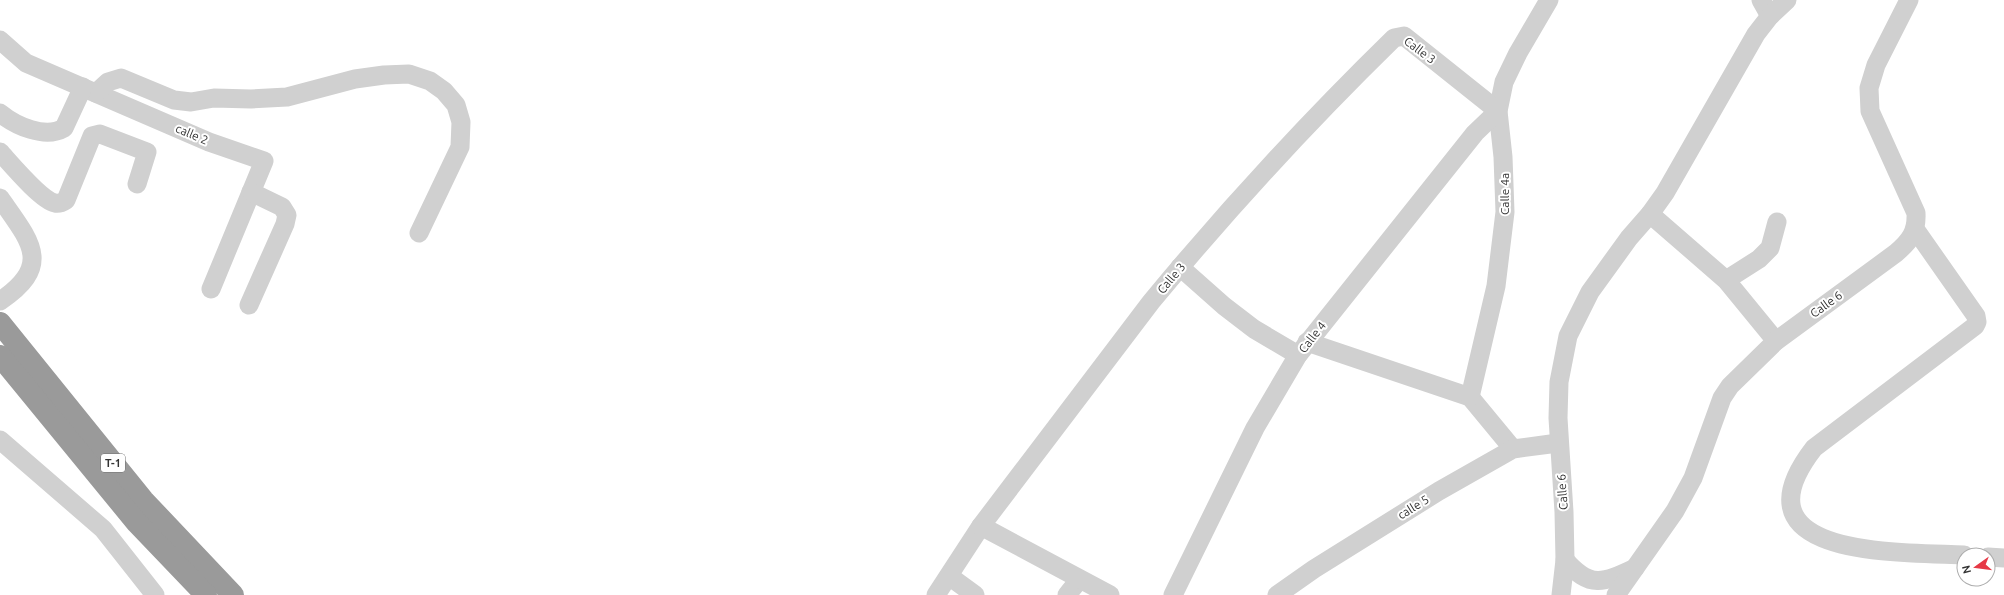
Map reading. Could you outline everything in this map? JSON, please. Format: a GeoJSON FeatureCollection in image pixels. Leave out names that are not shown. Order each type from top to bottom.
{"type":"FeatureCollection","features":[{"type":"Feature","properties":{"kind":"highway","name":"T-1"},"geometry":{"type":"LineString","coordinates":[[0,323],[143,500],[233,595]]}},
{"type":"Feature","properties":{"kind":"highway","name":"T-1"},"geometry":{"type":"LineString","coordinates":[[0,356],[137,523],[206,595]]}},
{"type":"Feature","properties":{"kind":"street","name":"Calle 4a"},"geometry":{"type":"LineString","coordinates":[[1470,397],[1496,286],[1505,212],[1503,157],[1498,111],[1504,82],[1518,53],[1549,0]]}},
{"type":"Feature","properties":{"kind":"street","name":"Calle 6"},"geometry":{"type":"LineString","coordinates":[[1561,595],[1565,560],[1564,512],[1558,443],[1559,382],[1568,336],[1590,292],[1629,238],[1650,214],[1687,156],[1756,34],[1766,8],[1787,0]]}},
{"type":"Feature","properties":{"kind":"street"},"geometry":{"type":"LineString","coordinates":[[1909,0],[1876,65],[1870,88],[1870,111],[1881,139],[1911,199],[1916,213],[1915,229],[1976,316],[1977,322],[1975,326],[1814,448],[1803,462],[1795,478],[1790,494],[1791,510],[1798,521],[1808,531],[1843,546],[1891,551],[1956,555]]}},
{"type":"Feature","properties":{"kind":"street","name":"Calle 3"},"geometry":{"type":"LineString","coordinates":[[936,595],[981,526],[1151,302],[1180,267],[1326,105],[1394,38],[1404,36],[1498,111]]}},
{"type":"Feature","properties":{"kind":"street","name":"calle 2"},"geometry":{"type":"LineString","coordinates":[[0,40],[26,63],[209,142],[264,161],[211,289]]}},
{"type":"Feature","properties":{"kind":"street"},"geometry":{"type":"LineString","coordinates":[[0,113],[6,118],[41,133],[54,133],[64,128],[90,90],[121,78],[174,100],[191,102],[214,98],[251,99],[287,97],[355,79],[384,75],[409,74],[430,81],[444,91],[456,105],[461,122],[460,147],[419,233]]}},
{"type":"Feature","properties":{"kind":"street","name":"Calle 4"},"geometry":{"type":"LineString","coordinates":[[1172,595],[1255,428],[1302,348],[1475,133],[1498,111]]}},
{"type":"Feature","properties":{"kind":"street"},"geometry":{"type":"LineString","coordinates":[[0,152],[39,193],[54,203],[60,203],[66,200],[92,136],[100,134],[147,152],[137,184]]}},
{"type":"Feature","properties":{"kind":"street"},"geometry":{"type":"LineString","coordinates":[[249,305],[285,224],[287,215],[282,207],[251,192]]}},
{"type":"Feature","properties":{"kind":"street"},"geometry":{"type":"LineString","coordinates":[[0,198],[26,235],[32,254],[31,269],[24,283],[4,298]]}},
{"type":"Feature","properties":{"kind":"street"},"geometry":{"type":"LineString","coordinates":[[1650,214],[1726,280],[1776,341]]}},
{"type":"Feature","properties":{"kind":"street"},"geometry":{"type":"LineString","coordinates":[[1726,280],[1759,259],[1770,248],[1777,222]]}},
{"type":"Feature","properties":{"kind":"street","name":"Calle 6"},"geometry":{"type":"LineString","coordinates":[[1616,595],[1675,511],[1693,478],[1722,398],[1741,374],[1776,341],[1896,253],[1909,241],[1915,229]]}},
{"type":"Feature","properties":{"kind":"street"},"geometry":{"type":"LineString","coordinates":[[1180,267],[1224,306],[1248,324],[1302,348],[1470,397],[1513,448]]}},
{"type":"Feature","properties":{"kind":"street"},"geometry":{"type":"LineString","coordinates":[[0,440],[103,529],[155,595]]}},
{"type":"Feature","properties":{"kind":"street","name":"calle 5"},"geometry":{"type":"LineString","coordinates":[[1277,595],[1320,565],[1438,491],[1513,448],[1558,443]]}},
{"type":"Feature","properties":{"kind":"street"},"geometry":{"type":"LineString","coordinates":[[981,526],[1078,580],[1110,595]]}},
{"type":"Feature","properties":{"kind":"street"},"geometry":{"type":"LineString","coordinates":[[1565,560],[1581,576],[1592,580],[1606,580],[1636,568]]}},
{"type":"Feature","properties":{"kind":"street"},"geometry":{"type":"LineString","coordinates":[[949,576],[975,595]]}},
{"type":"Feature","properties":{"kind":"street"},"geometry":{"type":"LineString","coordinates":[[1068,595],[1078,580]]}}]}
